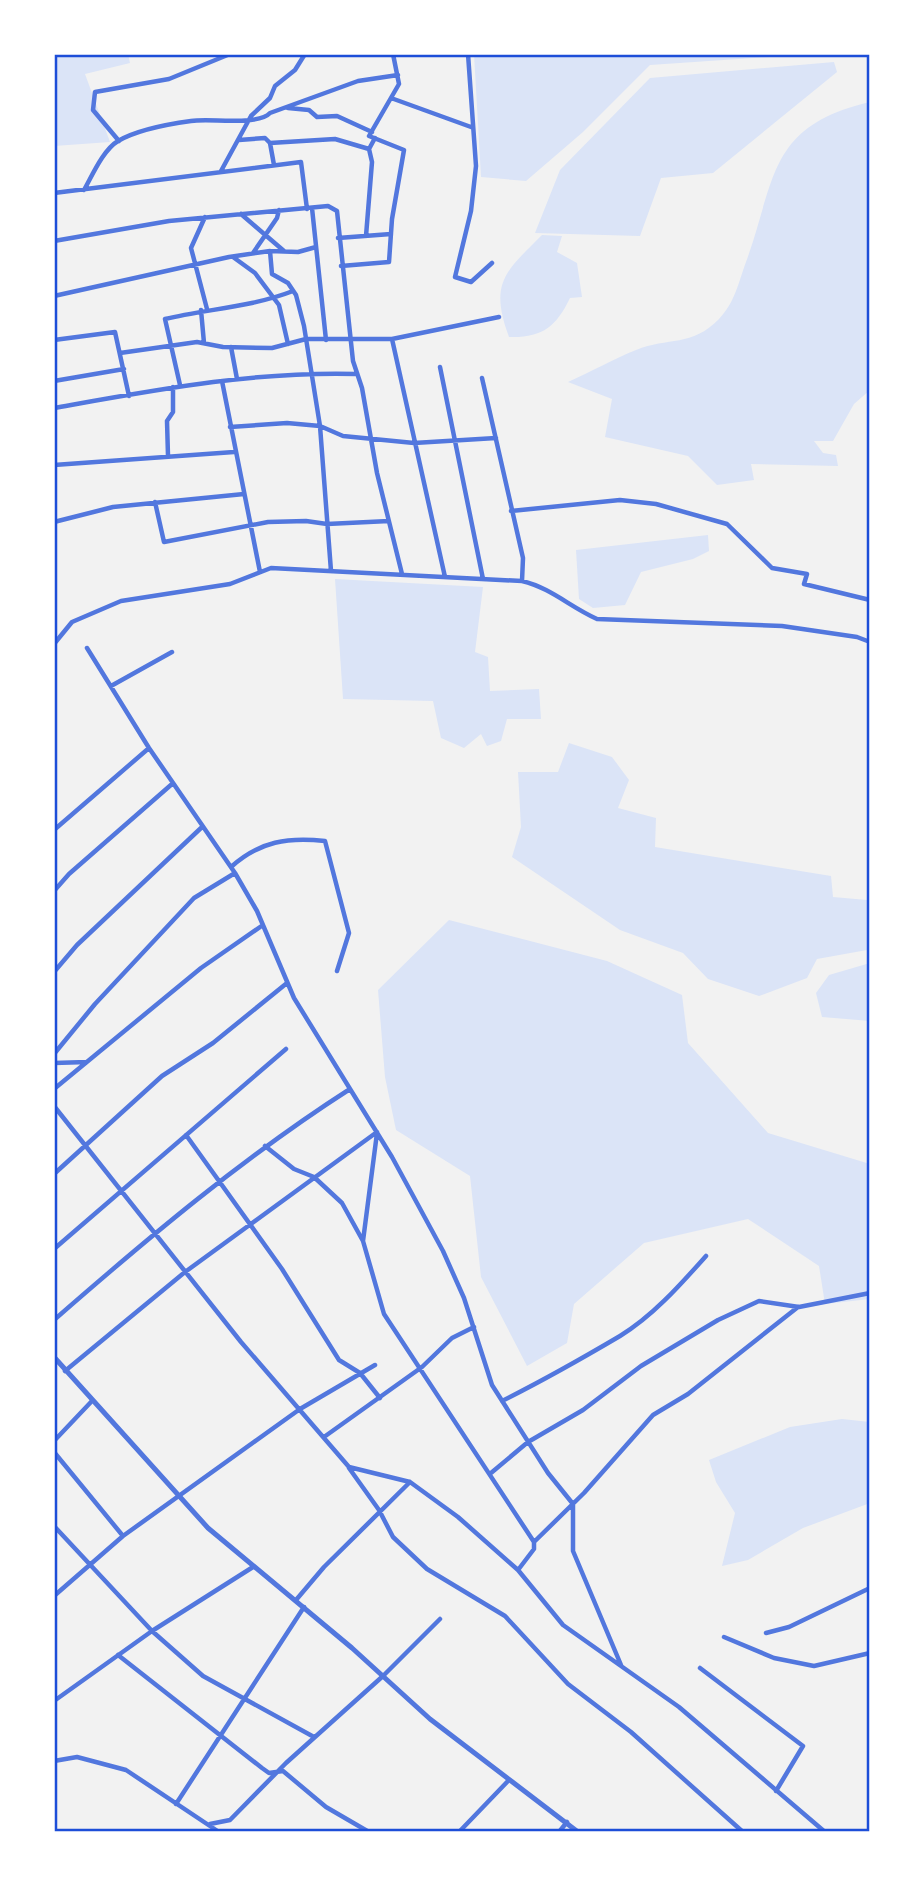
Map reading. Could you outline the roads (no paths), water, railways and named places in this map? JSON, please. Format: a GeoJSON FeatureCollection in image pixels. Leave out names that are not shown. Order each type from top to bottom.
{"type":"FeatureCollection","features":[{"type":"Feature","properties":{"kind":"street"},"geometry":{"type":"LineString","coordinates":[[119,141],[93,110],[95,92],[169,79],[230,54]]}},
{"type":"Feature","properties":{"kind":"street"},"geometry":{"type":"LineString","coordinates":[[220,172],[249,119],[270,98],[275,86],[295,70],[304,54]]}},
{"type":"Feature","properties":{"kind":"street"},"geometry":{"type":"LineString","coordinates":[[341,266],[389,262],[404,150],[369,136],[399,84],[393,54]]}},
{"type":"Feature","properties":{"kind":"street"},"geometry":{"type":"LineString","coordinates":[[468,54],[471,127],[476,166],[471,211],[455,277],[471,282],[492,263]]}},
{"type":"Feature","properties":{"kind":"street"},"geometry":{"type":"LineString","coordinates":[[84,190],[119,141],[191,121],[267,117],[358,82],[398,75]]}},
{"type":"Feature","properties":{"kind":"street"},"geometry":{"type":"LineString","coordinates":[[391,98],[471,127]]}},
{"type":"Feature","properties":{"kind":"street"},"geometry":{"type":"LineString","coordinates":[[286,108],[309,110],[317,117],[337,116],[372,132]]}},
{"type":"Feature","properties":{"kind":"street"},"geometry":{"type":"LineString","coordinates":[[239,140],[265,138],[270,143],[274,165]]}},
{"type":"Feature","properties":{"kind":"street"},"geometry":{"type":"LineString","coordinates":[[366,236],[372,162],[369,149],[374,138]]}},
{"type":"Feature","properties":{"kind":"street"},"geometry":{"type":"LineString","coordinates":[[270,143],[335,139],[369,149]]}},
{"type":"Feature","properties":{"kind":"street"},"geometry":{"type":"LineString","coordinates":[[54,193],[301,162],[316,247],[326,340]]}},
{"type":"Feature","properties":{"kind":"street"},"geometry":{"type":"LineString","coordinates":[[54,241],[147,224],[205,217],[328,206],[337,211],[341,266],[356,374],[402,574]]}},
{"type":"Feature","properties":{"kind":"street"},"geometry":{"type":"LineString","coordinates":[[253,254],[266,237],[279,210]]}},
{"type":"Feature","properties":{"kind":"street"},"geometry":{"type":"LineString","coordinates":[[241,214],[284,252]]}},
{"type":"Feature","properties":{"kind":"street"},"geometry":{"type":"LineString","coordinates":[[204,343],[204,310],[191,248],[205,217]]}},
{"type":"Feature","properties":{"kind":"street"},"geometry":{"type":"LineString","coordinates":[[338,238],[391,234]]}},
{"type":"Feature","properties":{"kind":"street"},"geometry":{"type":"LineString","coordinates":[[54,296],[233,257],[270,251],[298,253],[316,247]]}},
{"type":"Feature","properties":{"kind":"street"},"geometry":{"type":"LineString","coordinates":[[270,251],[272,274],[288,283],[293,291],[313,373],[320,426],[331,571]]}},
{"type":"Feature","properties":{"kind":"street"},"geometry":{"type":"LineString","coordinates":[[233,257],[255,273],[279,305],[288,344]]}},
{"type":"Feature","properties":{"kind":"street"},"geometry":{"type":"LineString","coordinates":[[180,385],[165,319],[274,298],[293,291]]}},
{"type":"Feature","properties":{"kind":"street"},"geometry":{"type":"LineString","coordinates":[[120,353],[204,343],[272,348],[306,339],[392,339],[499,317]]}},
{"type":"Feature","properties":{"kind":"street"},"geometry":{"type":"LineString","coordinates":[[54,340],[115,332],[129,396]]}},
{"type":"Feature","properties":{"kind":"street"},"geometry":{"type":"LineString","coordinates":[[392,339],[445,577]]}},
{"type":"Feature","properties":{"kind":"street"},"geometry":{"type":"LineString","coordinates":[[232,347],[237,379]]}},
{"type":"Feature","properties":{"kind":"street"},"geometry":{"type":"LineString","coordinates":[[440,367],[484,579]]}},
{"type":"Feature","properties":{"kind":"street"},"geometry":{"type":"LineString","coordinates":[[54,382],[124,369]]}},
{"type":"Feature","properties":{"kind":"street"},"geometry":{"type":"LineString","coordinates":[[54,408],[222,380],[313,373],[356,374]]}},
{"type":"Feature","properties":{"kind":"street"},"geometry":{"type":"LineString","coordinates":[[482,379],[523,558],[522,581]]}},
{"type":"Feature","properties":{"kind":"street"},"geometry":{"type":"LineString","coordinates":[[222,380],[234,452],[260,572]]}},
{"type":"Feature","properties":{"kind":"street"},"geometry":{"type":"LineString","coordinates":[[168,456],[167,421],[173,412],[173,387]]}},
{"type":"Feature","properties":{"kind":"street"},"geometry":{"type":"LineString","coordinates":[[230,427],[288,424],[320,426],[343,436],[414,443],[496,438]]}},
{"type":"Feature","properties":{"kind":"street"},"geometry":{"type":"LineString","coordinates":[[54,465],[234,452]]}},
{"type":"Feature","properties":{"kind":"street"},"geometry":{"type":"LineString","coordinates":[[54,522],[113,507],[244,494]]}},
{"type":"Feature","properties":{"kind":"street"},"geometry":{"type":"LineString","coordinates":[[511,511],[620,500],[656,504],[727,524],[772,568],[807,574],[804,584],[870,600]]}},
{"type":"Feature","properties":{"kind":"street"},"geometry":{"type":"LineString","coordinates":[[155,502],[164,542],[249,527],[306,521],[327,524],[389,521]]}},
{"type":"Feature","properties":{"kind":"street"},"geometry":{"type":"LineString","coordinates":[[54,644],[72,622],[121,601],[230,584],[271,568],[522,581],[545,587],[578,611],[597,619],[782,626],[857,637],[870,642]]}},
{"type":"Feature","properties":{"kind":"street"},"geometry":{"type":"LineString","coordinates":[[87,648],[172,784],[235,873],[263,925],[287,983],[377,1132],[443,1251],[474,1327],[492,1385],[548,1473],[573,1504],[573,1551],[621,1665]]}},
{"type":"Feature","properties":{"kind":"street"},"geometry":{"type":"LineString","coordinates":[[111,686],[172,652]]}},
{"type":"Feature","properties":{"kind":"street"},"geometry":{"type":"LineString","coordinates":[[54,830],[149,748]]}},
{"type":"Feature","properties":{"kind":"street"},"geometry":{"type":"LineString","coordinates":[[54,891],[69,874],[172,784]]}},
{"type":"Feature","properties":{"kind":"street"},"geometry":{"type":"LineString","coordinates":[[54,972],[77,945],[201,828]]}},
{"type":"Feature","properties":{"kind":"street"},"geometry":{"type":"LineString","coordinates":[[231,867],[273,841],[289,838],[325,841],[349,933],[337,971]]}},
{"type":"Feature","properties":{"kind":"street"},"geometry":{"type":"LineString","coordinates":[[54,1054],[95,1004],[194,898],[235,873]]}},
{"type":"Feature","properties":{"kind":"street"},"geometry":{"type":"LineString","coordinates":[[54,1089],[201,968],[263,925]]}},
{"type":"Feature","properties":{"kind":"street"},"geometry":{"type":"LineString","coordinates":[[54,1174],[162,1076],[213,1043],[287,983]]}},
{"type":"Feature","properties":{"kind":"street"},"geometry":{"type":"LineString","coordinates":[[55,1249],[286,1049]]}},
{"type":"Feature","properties":{"kind":"street"},"geometry":{"type":"LineString","coordinates":[[54,1063],[88,1062]]}},
{"type":"Feature","properties":{"kind":"street"},"geometry":{"type":"LineString","coordinates":[[54,1320],[218,1182],[350,1088]]}},
{"type":"Feature","properties":{"kind":"street"},"geometry":{"type":"LineString","coordinates":[[54,1106],[185,1272],[349,1467],[379,1510],[393,1537],[427,1569],[505,1616],[568,1684],[631,1732],[743,1832]]}},
{"type":"Feature","properties":{"kind":"street"},"geometry":{"type":"LineString","coordinates":[[65,1370],[185,1272],[377,1132]]}},
{"type":"Feature","properties":{"kind":"street"},"geometry":{"type":"LineString","coordinates":[[363,1241],[377,1132]]}},
{"type":"Feature","properties":{"kind":"street"},"geometry":{"type":"LineString","coordinates":[[186,1135],[282,1269],[339,1360],[360,1373],[380,1398]]}},
{"type":"Feature","properties":{"kind":"street"},"geometry":{"type":"LineString","coordinates":[[265,1146],[294,1170],[314,1177],[342,1203],[363,1241],[384,1314],[422,1367],[534,1542],[534,1549],[519,1570]]}},
{"type":"Feature","properties":{"kind":"street"},"geometry":{"type":"LineString","coordinates":[[502,1401],[568,1368],[620,1336],[679,1286],[706,1256]]}},
{"type":"Feature","properties":{"kind":"street"},"geometry":{"type":"LineString","coordinates":[[491,1473],[528,1442],[583,1410],[640,1366],[718,1320],[758,1301],[799,1307],[870,1293]]}},
{"type":"Feature","properties":{"kind":"street"},"geometry":{"type":"LineString","coordinates":[[534,1542],[573,1504],[653,1415],[688,1394],[799,1307]]}},
{"type":"Feature","properties":{"kind":"street"},"geometry":{"type":"LineString","coordinates":[[324,1437],[422,1367],[452,1338],[474,1327]]}},
{"type":"Feature","properties":{"kind":"street"},"geometry":{"type":"LineString","coordinates":[[54,1357],[91,1402],[208,1528],[296,1600],[429,1719],[578,1832]]}},
{"type":"Feature","properties":{"kind":"street"},"geometry":{"type":"LineString","coordinates":[[54,1596],[123,1535],[300,1409],[375,1365]]}},
{"type":"Feature","properties":{"kind":"street"},"geometry":{"type":"LineString","coordinates":[[54,1441],[91,1402]]}},
{"type":"Feature","properties":{"kind":"street"},"geometry":{"type":"LineString","coordinates":[[54,1452],[123,1535]]}},
{"type":"Feature","properties":{"kind":"street"},"geometry":{"type":"LineString","coordinates":[[349,1467],[410,1482],[458,1517],[519,1570],[563,1625],[679,1707],[825,1832]]}},
{"type":"Feature","properties":{"kind":"street"},"geometry":{"type":"LineString","coordinates":[[296,1600],[379,1510],[410,1482]]}},
{"type":"Feature","properties":{"kind":"street"},"geometry":{"type":"LineString","coordinates":[[54,1526],[152,1631],[203,1676],[314,1737]]}},
{"type":"Feature","properties":{"kind":"street"},"geometry":{"type":"LineString","coordinates":[[54,1701],[152,1631],[253,1567]]}},
{"type":"Feature","properties":{"kind":"street"},"geometry":{"type":"LineString","coordinates":[[766,1633],[789,1626],[870,1588]]}},
{"type":"Feature","properties":{"kind":"street"},"geometry":{"type":"LineString","coordinates":[[176,1804],[304,1607]]}},
{"type":"Feature","properties":{"kind":"street"},"geometry":{"type":"LineString","coordinates":[[210,1824],[230,1820],[279,1770],[383,1676],[440,1619]]}},
{"type":"Feature","properties":{"kind":"street"},"geometry":{"type":"LineString","coordinates":[[724,1637],[774,1658],[814,1666],[870,1653]]}},
{"type":"Feature","properties":{"kind":"street"},"geometry":{"type":"LineString","coordinates":[[118,1655],[269,1773],[279,1770]]}},
{"type":"Feature","properties":{"kind":"street"},"geometry":{"type":"LineString","coordinates":[[700,1668],[803,1746],[776,1791]]}},
{"type":"Feature","properties":{"kind":"street"},"geometry":{"type":"LineString","coordinates":[[54,1761],[76,1757],[126,1770],[219,1832]]}},
{"type":"Feature","properties":{"kind":"street"},"geometry":{"type":"LineString","coordinates":[[279,1770],[326,1807],[369,1832]]}},
{"type":"Feature","properties":{"kind":"street"},"geometry":{"type":"LineString","coordinates":[[459,1832],[508,1781]]}},
{"type":"Feature","properties":{"kind":"street"},"geometry":{"type":"LineString","coordinates":[[559,1832],[567,1822]]}}]}
